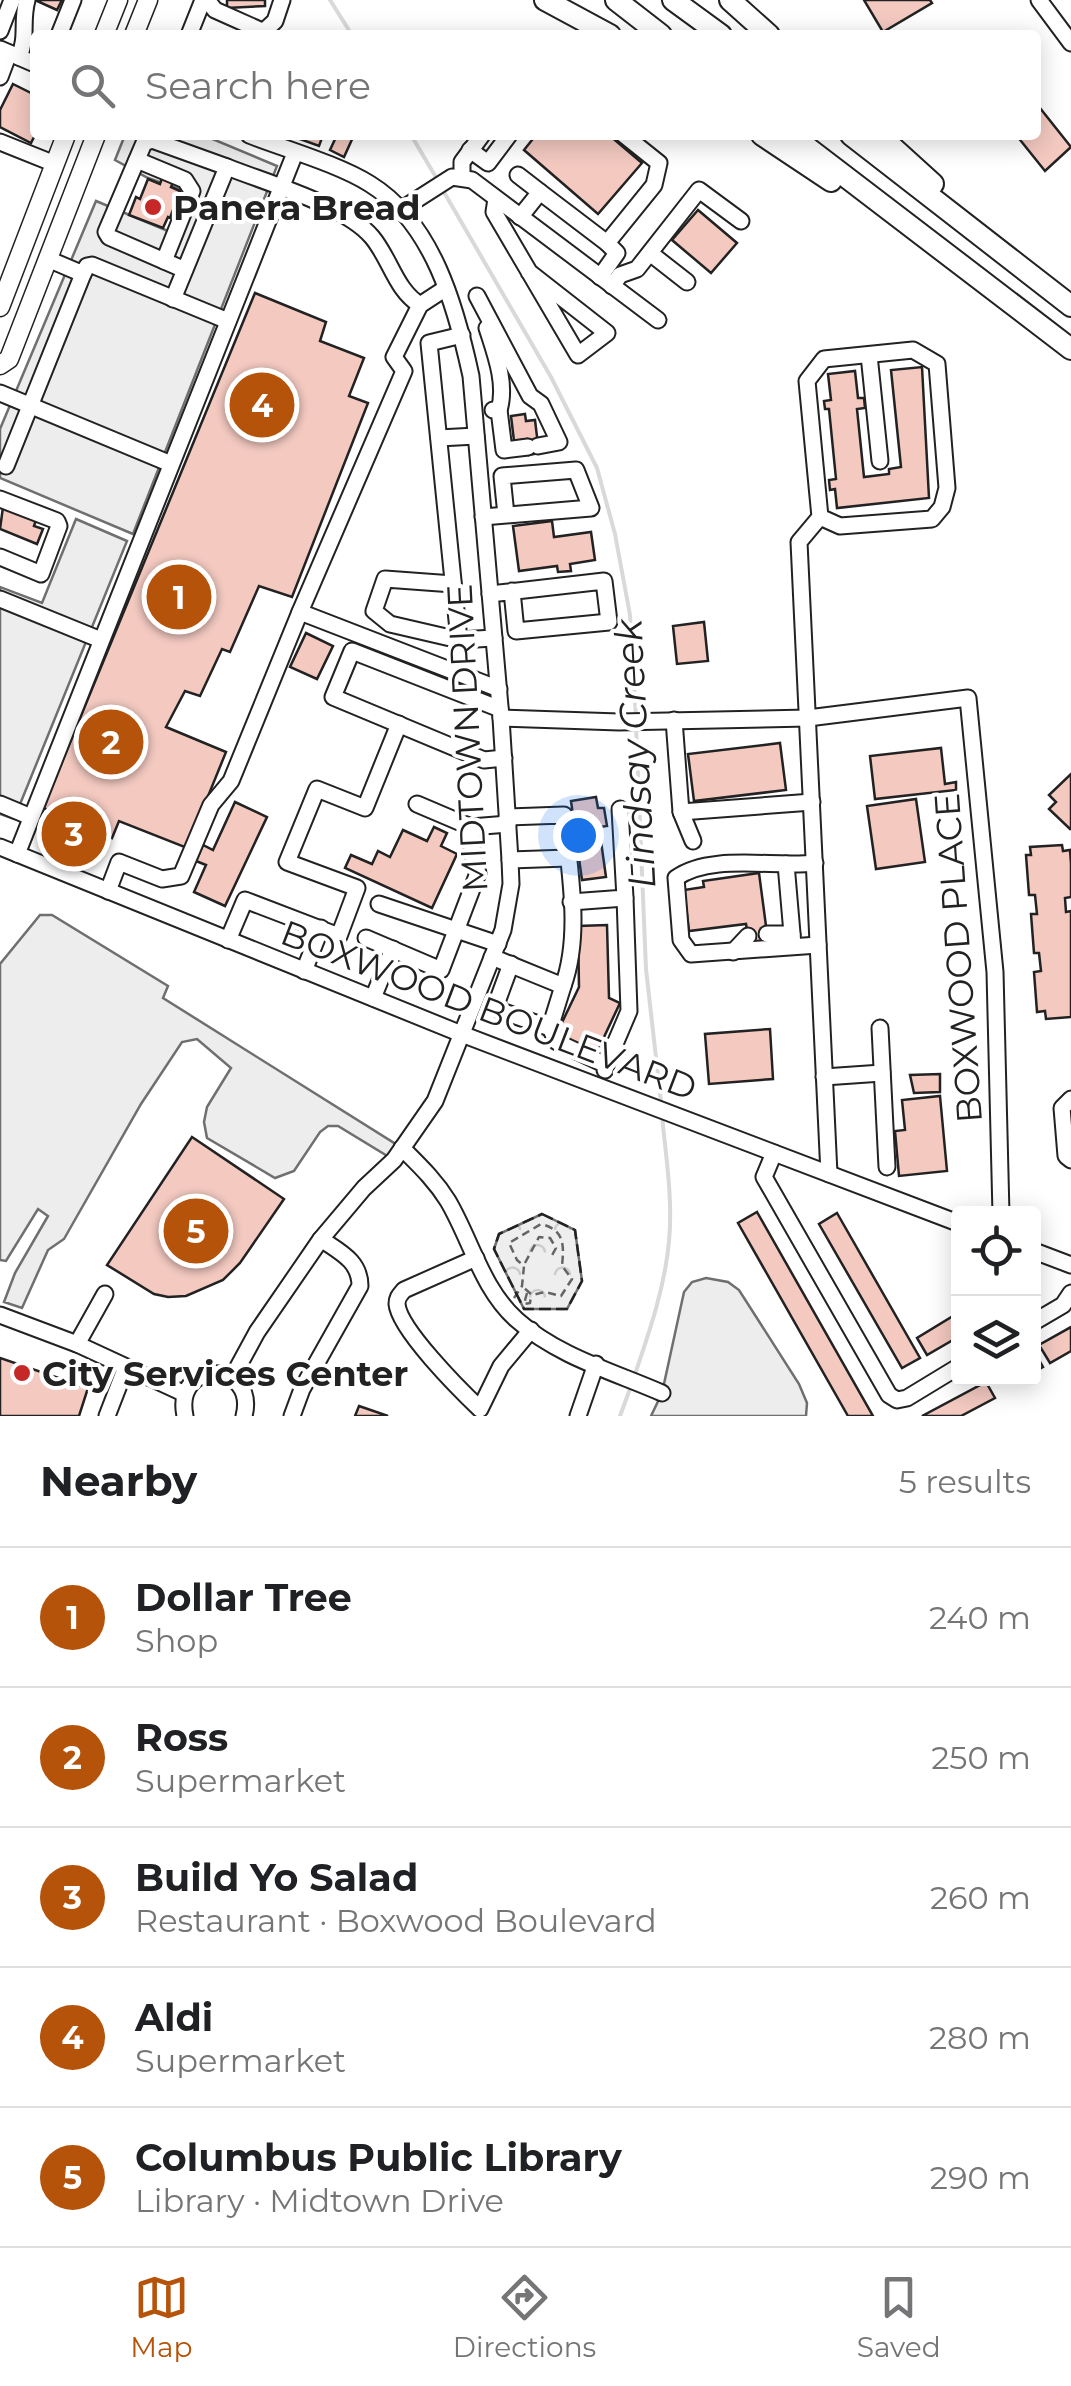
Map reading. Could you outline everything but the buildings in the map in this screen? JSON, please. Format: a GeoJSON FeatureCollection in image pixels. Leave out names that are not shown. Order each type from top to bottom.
{"type":"FeatureCollection","features":[{"type":"Feature","properties":{"kind":"highway"},"geometry":{"type":"LineString","coordinates":[[546,0],[601,30]]}},
{"type":"Feature","properties":{"kind":"highway"},"geometry":{"type":"LineString","coordinates":[[616,0],[655,30]]}},
{"type":"Feature","properties":{"kind":"highway"},"geometry":{"type":"LineString","coordinates":[[673,0],[714,30]]}},
{"type":"Feature","properties":{"kind":"highway"},"geometry":{"type":"LineString","coordinates":[[730,0],[763,30]]}},
{"type":"Feature","properties":{"kind":"highway"},"geometry":{"type":"LineString","coordinates":[[769,140],[987,286]]}},
{"type":"Feature","properties":{"kind":"highway"},"geometry":{"type":"LineString","coordinates":[[797,140],[1071,348]]}},
{"type":"Feature","properties":{"kind":"highway"},"geometry":{"type":"LineString","coordinates":[[857,140],[1071,306]]}},
{"type":"Feature","properties":{"kind":"highway"},"geometry":{"type":"LineString","coordinates":[[885,140],[1049,289]]}},
{"type":"Feature","properties":{"kind":"main road"},"geometry":{"type":"LineString","coordinates":[[106,30],[118,0]]}},
{"type":"Feature","properties":{"kind":"main road"},"geometry":{"type":"LineString","coordinates":[[136,30],[148,0]]}},
{"type":"Feature","properties":{"kind":"main road"},"geometry":{"type":"LineString","coordinates":[[0,308],[64,140]]}},
{"type":"Feature","properties":{"kind":"main road"},"geometry":{"type":"LineString","coordinates":[[0,366],[8,358],[94,140]]}},
{"type":"Feature","properties":{"kind":"street"},"geometry":{"type":"LineString","coordinates":[[0,31],[12,0]]}},
{"type":"Feature","properties":{"kind":"street"},"geometry":{"type":"LineString","coordinates":[[27,0],[22,17],[30,35]]}},
{"type":"Feature","properties":{"kind":"street"},"geometry":{"type":"LineString","coordinates":[[61,30],[73,0]]}},
{"type":"Feature","properties":{"kind":"street"},"geometry":{"type":"LineString","coordinates":[[191,30],[205,0],[255,30]]}},
{"type":"Feature","properties":{"kind":"street"},"geometry":{"type":"LineString","coordinates":[[264,30],[275,21],[282,0]]}},
{"type":"Feature","properties":{"kind":"street"},"geometry":{"type":"LineString","coordinates":[[1039,0],[1071,44]]}},
{"type":"Feature","properties":{"kind":"street"},"geometry":{"type":"LineString","coordinates":[[0,77],[16,56]]}},
{"type":"Feature","properties":{"kind":"street"},"geometry":{"type":"LineString","coordinates":[[185,270],[109,237],[106,232],[144,143],[152,140],[349,217],[370,235],[385,256],[404,295],[420,306]]}},
{"type":"Feature","properties":{"kind":"street","name":"MIDTOWN DRIVE"},"geometry":{"type":"LineString","coordinates":[[232,1378],[258,1332],[321,1240],[402,1148],[435,1101],[495,951],[511,884],[484,517],[462,335],[446,288],[402,208],[368,183],[262,140]]}},
{"type":"Feature","properties":{"kind":"street"},"geometry":{"type":"LineString","coordinates":[[462,177],[462,162],[478,140]]}},
{"type":"Feature","properties":{"kind":"street"},"geometry":{"type":"LineString","coordinates":[[470,150],[488,163],[505,140]]}},
{"type":"Feature","properties":{"kind":"street"},"geometry":{"type":"LineString","coordinates":[[608,242],[654,184],[660,163],[630,140]]}},
{"type":"Feature","properties":{"kind":"street"},"geometry":{"type":"LineString","coordinates":[[0,142],[55,164]]}},
{"type":"Feature","properties":{"kind":"street"},"geometry":{"type":"LineString","coordinates":[[17,854],[295,153]]}},
{"type":"Feature","properties":{"kind":"street"},"geometry":{"type":"LineString","coordinates":[[137,160],[185,180],[192,190],[164,261]]}},
{"type":"Feature","properties":{"kind":"street"},"geometry":{"type":"LineString","coordinates":[[173,299],[227,167]]}},
{"type":"Feature","properties":{"kind":"street"},"geometry":{"type":"LineString","coordinates":[[518,175],[608,242],[617,254],[606,281]]}},
{"type":"Feature","properties":{"kind":"street"},"geometry":{"type":"LineString","coordinates":[[402,208],[439,183],[462,177],[496,198],[658,320]]}},
{"type":"Feature","properties":{"kind":"street"},"geometry":{"type":"LineString","coordinates":[[606,281],[638,269],[699,190],[740,221]]}},
{"type":"Feature","properties":{"kind":"street"},"geometry":{"type":"LineString","coordinates":[[520,217],[540,192]]}},
{"type":"Feature","properties":{"kind":"street"},"geometry":{"type":"LineString","coordinates":[[190,197],[211,206]]}},
{"type":"Feature","properties":{"kind":"street"},"geometry":{"type":"LineString","coordinates":[[496,198],[494,212],[578,355],[608,333],[530,272]]}},
{"type":"Feature","properties":{"kind":"street"},"geometry":{"type":"LineString","coordinates":[[514,246],[539,231]]}},
{"type":"Feature","properties":{"kind":"street"},"geometry":{"type":"LineString","coordinates":[[650,253],[687,282]]}},
{"type":"Feature","properties":{"kind":"street"},"geometry":{"type":"LineString","coordinates":[[48,259],[83,274]]}},
{"type":"Feature","properties":{"kind":"street"},"geometry":{"type":"LineString","coordinates":[[6,466],[87,266],[228,321]]}},
{"type":"Feature","properties":{"kind":"street"},"geometry":{"type":"LineString","coordinates":[[108,891],[119,862],[162,878],[182,876],[211,805],[230,782],[404,371],[394,356],[420,306],[446,288]]}},
{"type":"Feature","properties":{"kind":"street"},"geometry":{"type":"LineString","coordinates":[[478,296],[530,396],[540,404],[559,442],[504,450],[498,363],[478,296]]}},
{"type":"Feature","properties":{"kind":"street"},"geometry":{"type":"LineString","coordinates":[[459,640],[429,343],[462,335]]}},
{"type":"Feature","properties":{"kind":"street"},"geometry":{"type":"LineString","coordinates":[[820,517],[840,526],[932,519],[942,506],[947,488],[937,364],[913,350],[824,359],[807,380],[820,517],[799,542],[829,1174]]}},
{"type":"Feature","properties":{"kind":"street"},"geometry":{"type":"LineString","coordinates":[[869,355],[880,461]]}},
{"type":"Feature","properties":{"kind":"street"},"geometry":{"type":"LineString","coordinates":[[0,393],[171,464]]}},
{"type":"Feature","properties":{"kind":"street"},"geometry":{"type":"LineString","coordinates":[[474,412],[530,396]]}},
{"type":"Feature","properties":{"kind":"street"},"geometry":{"type":"LineString","coordinates":[[439,438],[476,436]]}},
{"type":"Feature","properties":{"kind":"street"},"geometry":{"type":"LineString","coordinates":[[484,517],[591,508],[576,470],[502,476],[506,515]]}},
{"type":"Feature","properties":{"kind":"street"},"geometry":{"type":"LineString","coordinates":[[0,499],[57,521],[59,526],[40,574],[0,557]]}},
{"type":"Feature","properties":{"kind":"street"},"geometry":{"type":"LineString","coordinates":[[454,584],[385,579],[374,611],[390,624],[459,640],[494,638]]}},
{"type":"Feature","properties":{"kind":"street"},"geometry":{"type":"LineString","coordinates":[[490,594],[604,581],[609,622],[516,631],[512,592]]}},
{"type":"Feature","properties":{"kind":"street"},"geometry":{"type":"LineString","coordinates":[[0,598],[102,640]]}},
{"type":"Feature","properties":{"kind":"street"},"geometry":{"type":"LineString","coordinates":[[300,612],[499,689]]}},
{"type":"Feature","properties":{"kind":"street"},"geometry":{"type":"LineString","coordinates":[[504,758],[484,760],[333,697],[352,651],[501,714],[618,722],[808,718]]}},
{"type":"Feature","properties":{"kind":"street","name":"BOXWOOD PLACE"},"geometry":{"type":"LineString","coordinates":[[808,718],[968,698],[995,972],[1002,1206]]}},
{"type":"Feature","properties":{"kind":"street"},"geometry":{"type":"LineString","coordinates":[[674,720],[681,812],[693,841]]}},
{"type":"Feature","properties":{"kind":"street"},"geometry":{"type":"LineString","coordinates":[[228,940],[245,900],[338,936],[357,888],[288,862],[317,789],[366,808],[399,724]]}},
{"type":"Feature","properties":{"kind":"street"},"geometry":{"type":"LineString","coordinates":[[681,812],[812,802]]}},
{"type":"Feature","properties":{"kind":"street"},"geometry":{"type":"LineString","coordinates":[[0,804],[31,817]]}},
{"type":"Feature","properties":{"kind":"street"},"geometry":{"type":"LineString","coordinates":[[417,804],[471,827],[564,815],[571,902],[570,966],[550,1028]]}},
{"type":"Feature","properties":{"kind":"street"},"geometry":{"type":"LineString","coordinates":[[598,1086],[628,1011],[620,810]]}},
{"type":"Feature","properties":{"kind":"street"},"geometry":{"type":"LineString","coordinates":[[366,938],[441,970],[478,873],[471,827]]}},
{"type":"Feature","properties":{"kind":"street","name":"BOXWOOD BOULEVARD"},"geometry":{"type":"LineString","coordinates":[[0,847],[459,1033],[951,1220]]}},
{"type":"Feature","properties":{"kind":"street"},"geometry":{"type":"LineString","coordinates":[[510,860],[568,858]]}},
{"type":"Feature","properties":{"kind":"street"},"geometry":{"type":"LineString","coordinates":[[793,939],[776,950],[691,954],[681,940],[676,878],[688,869],[774,861],[815,863]]}},
{"type":"Feature","properties":{"kind":"street"},"geometry":{"type":"LineString","coordinates":[[786,864],[793,939]]}},
{"type":"Feature","properties":{"kind":"street"},"geometry":{"type":"LineString","coordinates":[[478,873],[511,884]]}},
{"type":"Feature","properties":{"kind":"street"},"geometry":{"type":"LineString","coordinates":[[571,902],[625,898]]}},
{"type":"Feature","properties":{"kind":"street"},"geometry":{"type":"LineString","coordinates":[[379,904],[457,931],[495,951],[510,964],[564,986]]}},
{"type":"Feature","properties":{"kind":"street"},"geometry":{"type":"LineString","coordinates":[[304,970],[320,928]]}},
{"type":"Feature","properties":{"kind":"street"},"geometry":{"type":"LineString","coordinates":[[767,934],[818,946]]}},
{"type":"Feature","properties":{"kind":"street"},"geometry":{"type":"LineString","coordinates":[[733,952],[748,936]]}},
{"type":"Feature","properties":{"kind":"street"},"geometry":{"type":"LineString","coordinates":[[373,998],[393,950]]}},
{"type":"Feature","properties":{"kind":"street"},"geometry":{"type":"LineString","coordinates":[[510,964],[498,1008],[550,1028],[557,1042],[606,1065]]}},
{"type":"Feature","properties":{"kind":"street"},"geometry":{"type":"LineString","coordinates":[[880,1028],[887,1168]]}},
{"type":"Feature","properties":{"kind":"street"},"geometry":{"type":"LineString","coordinates":[[824,1077],[882,1073]]}},
{"type":"Feature","properties":{"kind":"street"},"geometry":{"type":"LineString","coordinates":[[1071,1099],[1062,1108],[1067,1128],[1066,1156],[1071,1160]]}},
{"type":"Feature","properties":{"kind":"street"},"geometry":{"type":"LineString","coordinates":[[402,1148],[432,1178],[449,1203],[490,1287],[505,1306],[553,1346],[654,1390]]}},
{"type":"Feature","properties":{"kind":"street"},"geometry":{"type":"LineString","coordinates":[[774,1153],[764,1177],[888,1395],[897,1400],[907,1398],[951,1371]]}},
{"type":"Feature","properties":{"kind":"street"},"geometry":{"type":"LineString","coordinates":[[292,1416],[302,1389],[360,1286],[360,1275],[352,1260],[321,1240]]}},
{"type":"Feature","properties":{"kind":"street"},"geometry":{"type":"LineString","coordinates":[[1041,1254],[1071,1265]]}},
{"type":"Feature","properties":{"kind":"street"},"geometry":{"type":"LineString","coordinates":[[476,1258],[404,1290],[398,1298],[397,1306],[445,1374],[487,1412],[501,1366],[530,1330]]}},
{"type":"Feature","properties":{"kind":"street"},"geometry":{"type":"LineString","coordinates":[[77,1344],[104,1294]]}},
{"type":"Feature","properties":{"kind":"street"},"geometry":{"type":"LineString","coordinates":[[1041,1318],[1063,1305],[1071,1294]]}},
{"type":"Feature","properties":{"kind":"street"},"geometry":{"type":"LineString","coordinates":[[0,1315],[77,1344],[185,1394]]}},
{"type":"Feature","properties":{"kind":"street"},"geometry":{"type":"LineString","coordinates":[[578,1416],[596,1364]]}},
{"type":"Feature","properties":{"kind":"street"},"geometry":{"type":"LineString","coordinates":[[107,1416],[126,1367]]}},
{"type":"Feature","properties":{"kind":"street"},"geometry":{"type":"LineString","coordinates":[[185,1416],[185,1394],[196,1379],[205,1374],[224,1374],[244,1393],[244,1416]]}},
{"type":"Feature","properties":{"kind":"path"},"geometry":{"type":"LineString","coordinates":[[522,1286],[529,1295],[545,1292],[561,1296],[572,1279],[562,1266],[565,1243],[558,1231],[541,1224],[511,1240],[510,1248],[524,1265]]}},
{"type":"Feature","properties":{"kind":"path"},"geometry":{"type":"LineString","coordinates":[[505,1306],[522,1286],[524,1265],[539,1237],[550,1238],[557,1245],[551,1257]]}},
{"type":"Feature","properties":{"kind":"green space"},"geometry":{"type":"Polygon","coordinates":[[[542,1214],[575,1230],[582,1281],[567,1309],[524,1309],[494,1249],[499,1234],[542,1214]]]}},
{"type":"Feature","properties":{"kind":"shaded area"},"geometry":{"type":"Polygon","coordinates":[[[123,140],[215,140],[277,166],[133,534],[0,478],[0,429],[96,201],[180,236],[197,195],[148,178],[115,160],[123,140]]]}},
{"type":"Feature","properties":{"kind":"shaded area"},"geometry":{"type":"Polygon","coordinates":[[[76,519],[127,541],[14,819],[0,814],[0,587],[42,603],[76,519]]]}},
{"type":"Feature","properties":{"kind":"shaded area"},"geometry":{"type":"Polygon","coordinates":[[[40,915],[52,915],[168,986],[163,998],[402,1148],[394,1160],[338,1126],[328,1126],[294,1171],[275,1178],[207,1138],[207,1107],[231,1068],[197,1039],[182,1042],[141,1104],[64,1239],[48,1250],[22,1308],[4,1302],[15,1273],[48,1216],[38,1209],[6,1261],[0,1260],[0,964],[40,915]]]}},
{"type":"Feature","properties":{"kind":"shaded area"},"geometry":{"type":"Polygon","coordinates":[[[706,1278],[728,1282],[739,1290],[799,1384],[807,1403],[806,1416],[651,1416],[662,1393],[684,1292],[692,1282],[706,1278]]]}},
{"type":"Feature","properties":{"kind":"waterway","name":"Lindsay Creek"},"geometry":{"type":"LineString","coordinates":[[330,0],[349,30]]}},
{"type":"Feature","properties":{"kind":"waterway","name":"Lindsay Creek"},"geometry":{"type":"LineString","coordinates":[[414,140],[437,179]]}},
{"type":"Feature","properties":{"kind":"waterway","name":"Lindsay Creek"},"geometry":{"type":"LineString","coordinates":[[441,187],[551,377],[597,468],[615,534],[630,615],[636,718]]}},
{"type":"Feature","properties":{"kind":"waterway","name":"Lindsay Creek"},"geometry":{"type":"LineString","coordinates":[[636,727],[646,969],[661,1102]]}},
{"type":"Feature","properties":{"kind":"waterway","name":"Lindsay Creek"},"geometry":{"type":"LineString","coordinates":[[634,1377],[660,1293],[669,1241],[670,1194],[662,1116]]}},
{"type":"Feature","properties":{"kind":"waterway","name":"Lindsay Creek"},"geometry":{"type":"LineString","coordinates":[[620,1416],[631,1386]]}},
{"type":"Feature","properties":{"kind":"fence"},"geometry":{"type":"LineString","coordinates":[[542,1214],[575,1230],[582,1281],[567,1309],[524,1309],[494,1249],[499,1234],[542,1214]]}},
{"type":"Feature","properties":{"kind":"place","name":"Panera Bread"},"geometry":{"type":"Point","coordinates":[153,207]}},
{"type":"Feature","properties":{"kind":"place","name":"Aldi"},"geometry":{"type":"Point","coordinates":[262,405]}},
{"type":"Feature","properties":{"kind":"place","name":"Dollar Tree"},"geometry":{"type":"Point","coordinates":[179,597]}},
{"type":"Feature","properties":{"kind":"place","name":"Ross"},"geometry":{"type":"Point","coordinates":[111,742]}},
{"type":"Feature","properties":{"kind":"place","name":"Build Yo Salad"},"geometry":{"type":"Point","coordinates":[74,834]}},
{"type":"Feature","properties":{"kind":"place","name":"Columbus Public Library"},"geometry":{"type":"Point","coordinates":[196,1231]}},
{"type":"Feature","properties":{"kind":"place","name":"City Services Center"},"geometry":{"type":"Point","coordinates":[22,1373]}}]}
